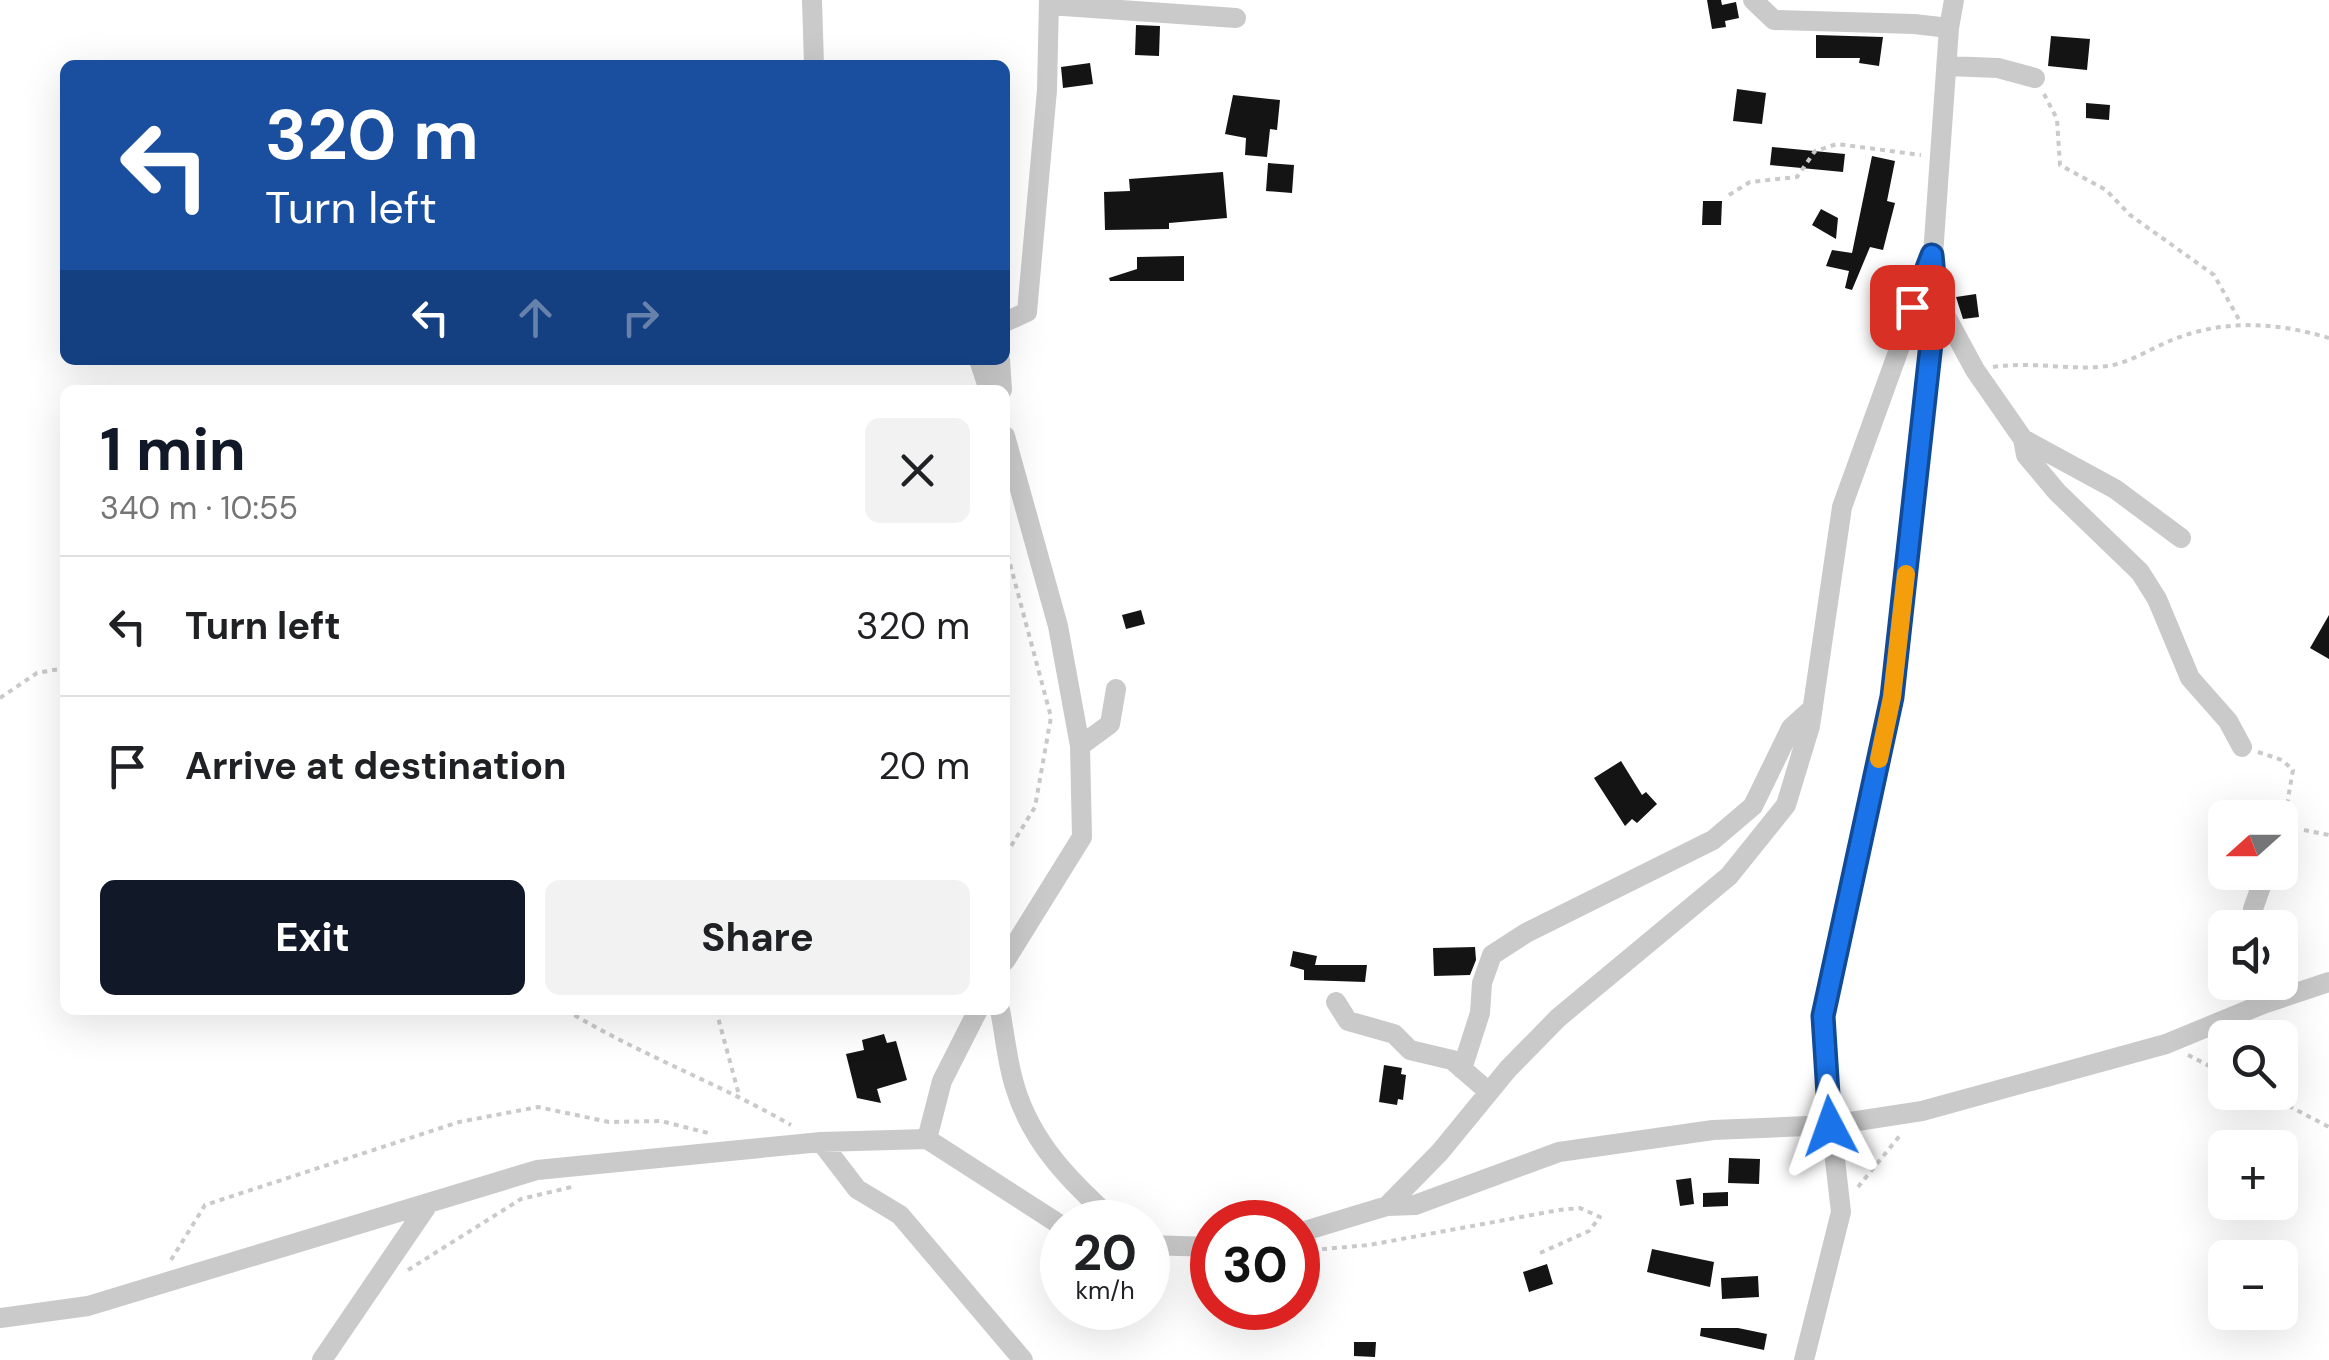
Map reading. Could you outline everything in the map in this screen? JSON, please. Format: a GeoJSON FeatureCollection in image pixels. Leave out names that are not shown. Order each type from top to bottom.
{"type":"FeatureCollection","features":[{"type":"Feature","properties":{"kind":"street"},"geometry":{"type":"LineString","coordinates":[[812,0],[814,60]]}},
{"type":"Feature","properties":{"kind":"street"},"geometry":{"type":"LineString","coordinates":[[1753,0],[1774,20],[1949,28]]}},
{"type":"Feature","properties":{"kind":"street"},"geometry":{"type":"LineString","coordinates":[[1804,1360],[1841,1212],[1830,1126],[1823,1016],[1892,697],[1936,298],[1932,255],[1954,0]]}},
{"type":"Feature","properties":{"kind":"street"},"geometry":{"type":"LineString","coordinates":[[1010,320],[1027,312],[1046,90],[1048,2],[1236,18]]}},
{"type":"Feature","properties":{"kind":"street"},"geometry":{"type":"LineString","coordinates":[[1947,66],[1998,68],[2036,78]]}},
{"type":"Feature","properties":{"kind":"street"},"geometry":{"type":"LineString","coordinates":[[1388,1206],[1558,1018],[1729,876],[1786,806],[1813,708],[1842,508],[1932,255]]}},
{"type":"Feature","properties":{"kind":"street"},"geometry":{"type":"LineString","coordinates":[[1936,298],[1975,370],[2024,439],[2115,489],[2181,538]]}},
{"type":"Feature","properties":{"kind":"street"},"geometry":{"type":"LineString","coordinates":[[2024,439],[2026,454],[2057,492],[2140,572],[2157,600],[2190,678],[2228,722],[2242,747]]}},
{"type":"Feature","properties":{"kind":"street"},"geometry":{"type":"LineString","coordinates":[[1010,454],[1058,626],[1080,746],[1082,837],[1010,954]]}},
{"type":"Feature","properties":{"kind":"street"},"geometry":{"type":"LineString","coordinates":[[1080,746],[1110,724],[1116,689]]}},
{"type":"Feature","properties":{"kind":"street"},"geometry":{"type":"LineString","coordinates":[[1462,1069],[1480,1014],[1482,983],[1492,956],[1526,933],[1712,840],[1753,806],[1791,728],[1813,708]]}},
{"type":"Feature","properties":{"kind":"street"},"geometry":{"type":"LineString","coordinates":[[1320,1226],[1388,1206],[1415,1205],[1559,1152],[1713,1130],[1830,1126],[1922,1111],[2166,1044],[2329,982]]}},
{"type":"Feature","properties":{"kind":"street"},"geometry":{"type":"LineString","coordinates":[[2263,1000],[2264,1004]]}},
{"type":"Feature","properties":{"kind":"street"},"geometry":{"type":"LineString","coordinates":[[1336,1002],[1348,1021],[1394,1034],[1410,1050],[1452,1060],[1489,1092]]}},
{"type":"Feature","properties":{"kind":"street"},"geometry":{"type":"LineString","coordinates":[[927,1138],[942,1080],[975,1015]]}},
{"type":"Feature","properties":{"kind":"street"},"geometry":{"type":"LineString","coordinates":[[1001,1015],[1014,1087],[1035,1136],[1067,1178],[1091,1200]]}},
{"type":"Feature","properties":{"kind":"street"},"geometry":{"type":"LineString","coordinates":[[0,1318],[88,1306],[429,1204],[473,1187],[538,1170],[602,1162],[821,1142],[927,1138],[1040,1212]]}},
{"type":"Feature","properties":{"kind":"street"},"geometry":{"type":"LineString","coordinates":[[821,1142],[858,1189],[900,1215],[1022,1360]]}},
{"type":"Feature","properties":{"kind":"street"},"geometry":{"type":"LineString","coordinates":[[322,1360],[429,1204]]}},
{"type":"Feature","properties":{"kind":"path"},"geometry":{"type":"LineString","coordinates":[[2036,78],[2058,119],[2060,165],[2106,190],[2130,215],[2214,275],[2241,322]]}},
{"type":"Feature","properties":{"kind":"path"},"geometry":{"type":"LineString","coordinates":[[1729,195],[1750,182],[1797,177],[1815,151],[1836,144],[1941,158]]}},
{"type":"Feature","properties":{"kind":"path"},"geometry":{"type":"LineString","coordinates":[[1975,370],[2021,363],[2109,366],[2184,335],[2241,322],[2304,330],[2329,338]]}},
{"type":"Feature","properties":{"kind":"path"},"geometry":{"type":"LineString","coordinates":[[1010,564],[1050,717],[1036,807],[1010,848]]}},
{"type":"Feature","properties":{"kind":"path"},"geometry":{"type":"LineString","coordinates":[[0,698],[37,673],[60,669]]}},
{"type":"Feature","properties":{"kind":"path"},"geometry":{"type":"LineString","coordinates":[[2242,747],[2282,760],[2293,770],[2288,800]]}},
{"type":"Feature","properties":{"kind":"path"},"geometry":{"type":"LineString","coordinates":[[2298,834],[2329,835]]}},
{"type":"Feature","properties":{"kind":"path"},"geometry":{"type":"LineString","coordinates":[[575,1015],[670,1067],[739,1095],[821,1142]]}},
{"type":"Feature","properties":{"kind":"path"},"geometry":{"type":"LineString","coordinates":[[717,1015],[739,1095]]}},
{"type":"Feature","properties":{"kind":"path"},"geometry":{"type":"LineString","coordinates":[[2166,1044],[2208,1065]]}},
{"type":"Feature","properties":{"kind":"path"},"geometry":{"type":"LineString","coordinates":[[162,1284],[168,1266],[205,1205],[459,1122],[538,1107],[609,1122],[661,1122],[714,1135]]}},
{"type":"Feature","properties":{"kind":"path"},"geometry":{"type":"LineString","coordinates":[[2296,1110],[2329,1127]]}},
{"type":"Feature","properties":{"kind":"path"},"geometry":{"type":"LineString","coordinates":[[1841,1212],[1872,1167],[1922,1111]]}},
{"type":"Feature","properties":{"kind":"path"},"geometry":{"type":"LineString","coordinates":[[398,1283],[409,1268],[521,1199],[574,1188],[602,1162]]}},
{"type":"Feature","properties":{"kind":"path"},"geometry":{"type":"LineString","coordinates":[[1320,1250],[1369,1245],[1559,1210],[1580,1208],[1600,1217],[1589,1230],[1540,1253]]}},
{"type":"Feature","properties":{"kind":"building"},"geometry":{"type":"Polygon","coordinates":[[[1707,0],[1721,0],[1722,5],[1736,2],[1739,18],[1725,21],[1726,27],[1712,29],[1707,0]]]}},
{"type":"Feature","properties":{"kind":"building"},"geometry":{"type":"Polygon","coordinates":[[[1136,25],[1160,26],[1159,56],[1135,55],[1136,25]]]}},
{"type":"Feature","properties":{"kind":"building"},"geometry":{"type":"Polygon","coordinates":[[[1816,35],[1883,37],[1879,66],[1859,63],[1860,58],[1816,58],[1816,35]]]}},
{"type":"Feature","properties":{"kind":"building"},"geometry":{"type":"Polygon","coordinates":[[[2051,36],[2090,39],[2087,70],[2048,66],[2051,36]]]}},
{"type":"Feature","properties":{"kind":"building"},"geometry":{"type":"Polygon","coordinates":[[[1090,63],[1093,84],[1063,88],[1061,67],[1090,63]]]}},
{"type":"Feature","properties":{"kind":"building"},"geometry":{"type":"Polygon","coordinates":[[[1737,89],[1766,93],[1762,124],[1733,121],[1737,89]]]}},
{"type":"Feature","properties":{"kind":"building"},"geometry":{"type":"Polygon","coordinates":[[[1233,95],[1280,100],[1277,130],[1270,129],[1267,157],[1245,155],[1246,138],[1225,134],[1233,95]]]}},
{"type":"Feature","properties":{"kind":"building"},"geometry":{"type":"Polygon","coordinates":[[[2086,103],[2110,105],[2109,120],[2086,118],[2086,103]]]}},
{"type":"Feature","properties":{"kind":"building"},"geometry":{"type":"Polygon","coordinates":[[[1772,147],[1845,154],[1843,172],[1770,165],[1772,147]]]}},
{"type":"Feature","properties":{"kind":"building"},"geometry":{"type":"Polygon","coordinates":[[[1872,156],[1895,161],[1887,201],[1895,203],[1883,250],[1870,247],[1852,290],[1845,288],[1849,271],[1826,266],[1832,250],[1852,253],[1872,156]]]}},
{"type":"Feature","properties":{"kind":"building"},"geometry":{"type":"Polygon","coordinates":[[[1268,163],[1294,165],[1292,193],[1266,191],[1268,163]]]}},
{"type":"Feature","properties":{"kind":"building"},"geometry":{"type":"Polygon","coordinates":[[[1223,172],[1227,218],[1169,223],[1169,229],[1105,230],[1104,192],[1130,191],[1129,179],[1223,172]]]}},
{"type":"Feature","properties":{"kind":"building"},"geometry":{"type":"Polygon","coordinates":[[[1703,201],[1722,201],[1721,225],[1702,225],[1703,201]]]}},
{"type":"Feature","properties":{"kind":"building"},"geometry":{"type":"Polygon","coordinates":[[[1821,209],[1838,218],[1836,239],[1812,225],[1821,209]]]}},
{"type":"Feature","properties":{"kind":"building"},"geometry":{"type":"Polygon","coordinates":[[[1184,256],[1184,281],[1109,278],[1137,269],[1137,257],[1184,256]]]}},
{"type":"Feature","properties":{"kind":"building"},"geometry":{"type":"Polygon","coordinates":[[[1976,294],[1979,317],[1963,319],[1956,297],[1976,294]]]}},
{"type":"Feature","properties":{"kind":"building"},"geometry":{"type":"Polygon","coordinates":[[[1141,610],[1145,624],[1126,629],[1122,615],[1141,610]]]}},
{"type":"Feature","properties":{"kind":"building"},"geometry":{"type":"Polygon","coordinates":[[[2329,615],[2329,659],[2310,648],[2329,615]]]}},
{"type":"Feature","properties":{"kind":"building"},"geometry":{"type":"Polygon","coordinates":[[[1621,761],[1642,795],[1646,792],[1657,804],[1637,823],[1632,819],[1625,826],[1594,778],[1621,761]]]}},
{"type":"Feature","properties":{"kind":"building"},"geometry":{"type":"Polygon","coordinates":[[[1475,947],[1476,960],[1470,975],[1434,976],[1433,948],[1475,947]]]}},
{"type":"Feature","properties":{"kind":"building"},"geometry":{"type":"Polygon","coordinates":[[[1293,951],[1317,956],[1315,965],[1367,965],[1365,982],[1304,980],[1304,970],[1290,966],[1293,951]]]}},
{"type":"Feature","properties":{"kind":"building"},"geometry":{"type":"Polygon","coordinates":[[[884,1034],[887,1043],[896,1041],[907,1080],[877,1089],[881,1103],[857,1098],[846,1054],[864,1050],[862,1040],[884,1034]]]}},
{"type":"Feature","properties":{"kind":"building"},"geometry":{"type":"Polygon","coordinates":[[[1384,1065],[1402,1068],[1401,1074],[1406,1075],[1403,1100],[1398,1099],[1397,1105],[1379,1102],[1384,1065]]]}},
{"type":"Feature","properties":{"kind":"building"},"geometry":{"type":"Polygon","coordinates":[[[1729,1158],[1760,1159],[1759,1184],[1728,1183],[1729,1158]]]}},
{"type":"Feature","properties":{"kind":"building"},"geometry":{"type":"Polygon","coordinates":[[[1691,1178],[1694,1204],[1680,1206],[1676,1180],[1691,1178]]]}},
{"type":"Feature","properties":{"kind":"building"},"geometry":{"type":"Polygon","coordinates":[[[1728,1192],[1728,1206],[1703,1207],[1703,1193],[1728,1192]]]}},
{"type":"Feature","properties":{"kind":"building"},"geometry":{"type":"Polygon","coordinates":[[[1652,1249],[1714,1262],[1710,1287],[1647,1272],[1652,1249]]]}},
{"type":"Feature","properties":{"kind":"building"},"geometry":{"type":"Polygon","coordinates":[[[1547,1264],[1553,1284],[1529,1292],[1523,1272],[1547,1264]]]}},
{"type":"Feature","properties":{"kind":"building"},"geometry":{"type":"Polygon","coordinates":[[[1758,1276],[1759,1297],[1722,1299],[1721,1278],[1758,1276]]]}},
{"type":"Feature","properties":{"kind":"building"},"geometry":{"type":"Polygon","coordinates":[[[1701,1328],[1738,1328],[1767,1334],[1764,1350],[1700,1336],[1701,1328]]]}},
{"type":"Feature","properties":{"kind":"building"},"geometry":{"type":"Polygon","coordinates":[[[1354,1342],[1376,1342],[1375,1357],[1354,1356],[1354,1342]]]}},
{"type":"Feature","properties":{"kind":"slow traffic"},"geometry":{"type":"LineString","coordinates":[[1879,759],[1892,697],[1906,574]]}},
{"type":"Feature","properties":{"kind":"route"},"geometry":{"type":"LineString","coordinates":[[1830,1126],[1823,1016],[1892,697],[1936,298],[1932,255],[1912,307]]}}]}
